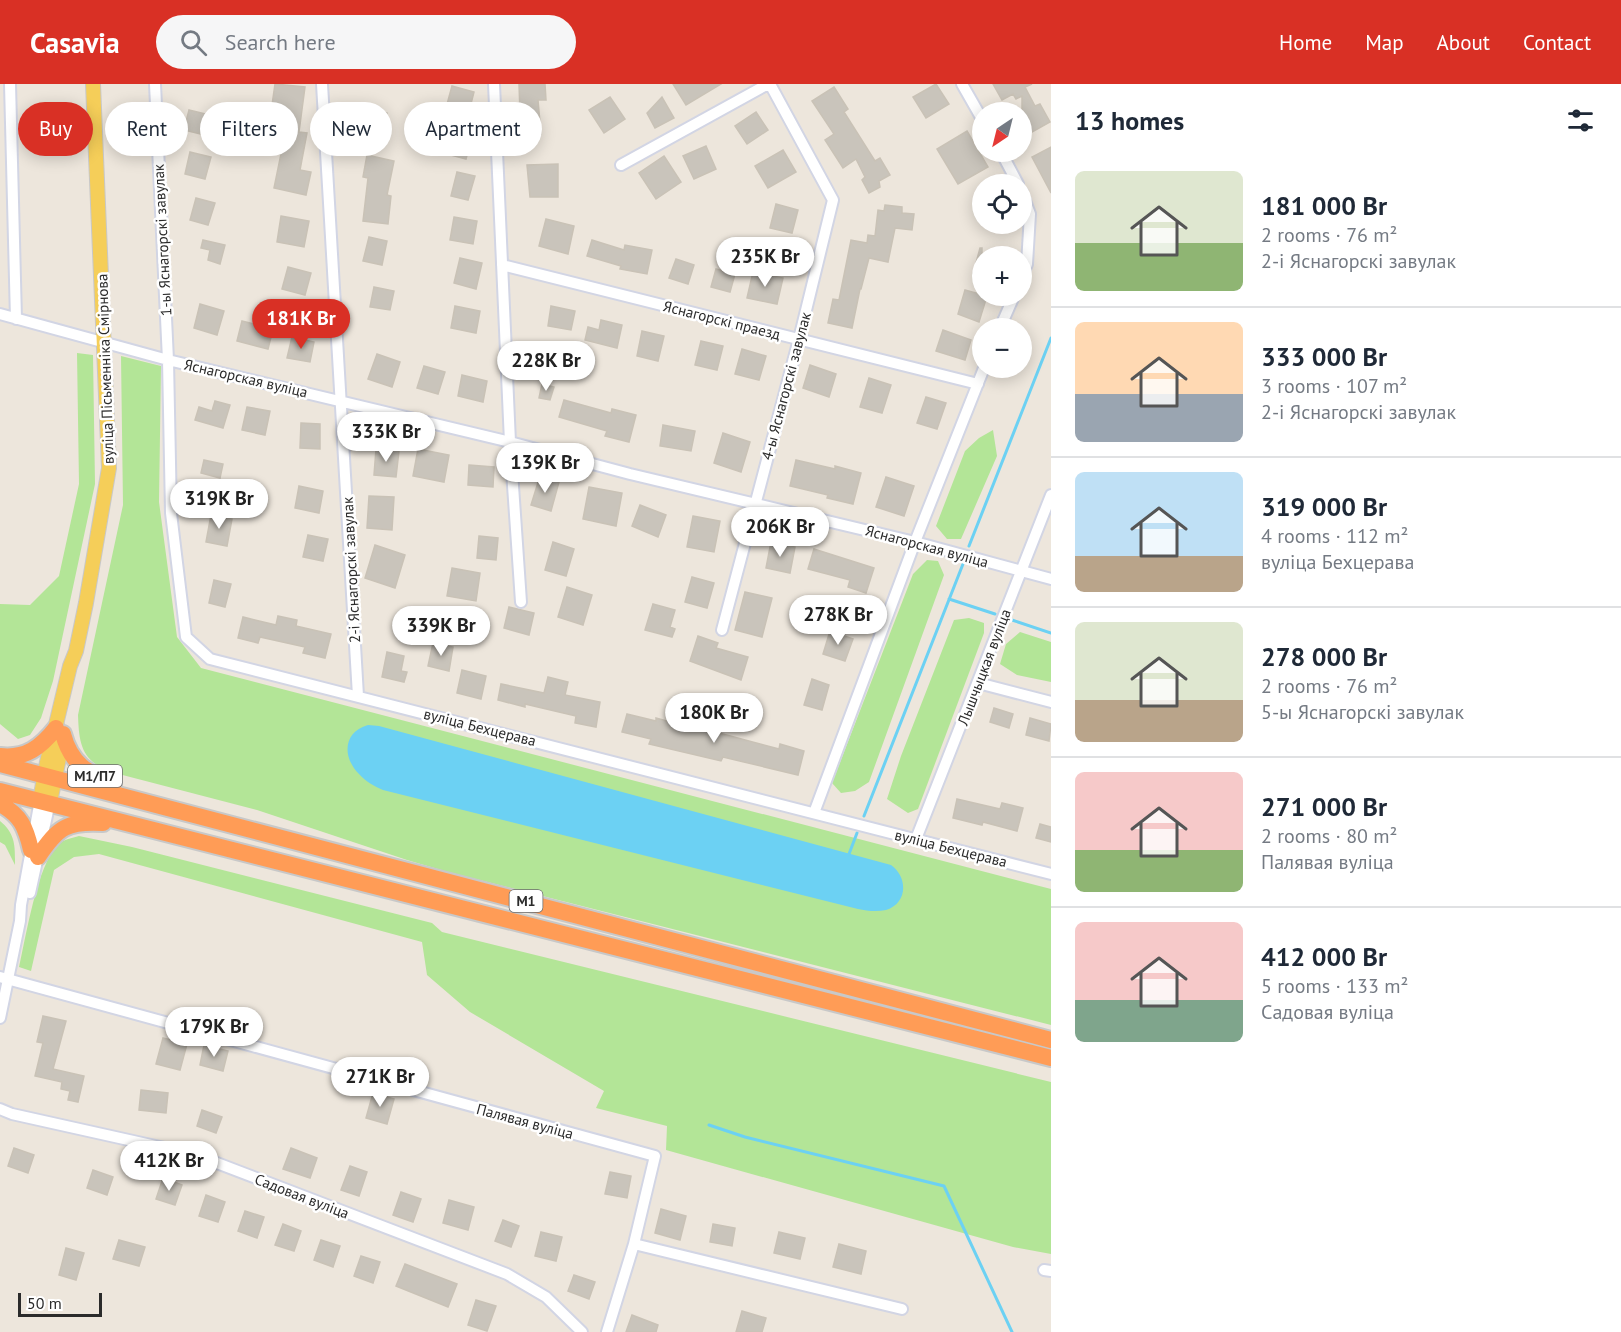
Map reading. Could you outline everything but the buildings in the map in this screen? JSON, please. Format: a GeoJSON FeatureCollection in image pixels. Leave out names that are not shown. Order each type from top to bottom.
{"type":"FeatureCollection","features":[{"type":"Feature","properties":{"kind":"highway"},"geometry":{"type":"LineString","coordinates":[[0,756],[11,757],[33,751],[60,731]]}},
{"type":"Feature","properties":{"kind":"highway","name":"М1/П7"},"geometry":{"type":"LineString","coordinates":[[60,731],[68,750],[77,763],[93,775],[144,801]]}},
{"type":"Feature","properties":{"kind":"highway","name":"М1"},"geometry":{"type":"LineString","coordinates":[[0,764],[1051,1040]]}},
{"type":"Feature","properties":{"kind":"highway","name":"М1"},"geometry":{"type":"LineString","coordinates":[[0,791],[1051,1058]]}},
{"type":"Feature","properties":{"kind":"highway"},"geometry":{"type":"LineString","coordinates":[[0,804],[20,820],[27,830],[35,853],[69,825],[82,822],[136,824]]}},
{"type":"Feature","properties":{"kind":"main road","name":"вуліца Пісьменніка Смірнова"},"geometry":{"type":"LineString","coordinates":[[45,801],[77,667],[76,651],[109,468],[93,84]]}},
{"type":"Feature","properties":{"kind":"street"},"geometry":{"type":"LineString","coordinates":[[10,84],[16,319]]}},
{"type":"Feature","properties":{"kind":"street","name":"1-ы Яснагорскі завулак"},"geometry":{"type":"LineString","coordinates":[[155,84],[168,360]]}},
{"type":"Feature","properties":{"kind":"street","name":"2-і Яснагорскі завулак"},"geometry":{"type":"LineString","coordinates":[[322,84],[358,696]]}},
{"type":"Feature","properties":{"kind":"street"},"geometry":{"type":"LineString","coordinates":[[494,84],[510,442],[521,602]]}},
{"type":"Feature","properties":{"kind":"street"},"geometry":{"type":"LineString","coordinates":[[621,165],[769,84]]}},
{"type":"Feature","properties":{"kind":"street","name":"4-ы Яснагорскі завулак"},"geometry":{"type":"LineString","coordinates":[[722,630],[799,339],[833,200],[769,84]]}},
{"type":"Feature","properties":{"kind":"street"},"geometry":{"type":"LineString","coordinates":[[962,84],[972,102]]}},
{"type":"Feature","properties":{"kind":"street","name":"Яснагорскі праезд"},"geometry":{"type":"LineString","coordinates":[[502,265],[978,384]]}},
{"type":"Feature","properties":{"kind":"street","name":"Яснагорская вуліца"},"geometry":{"type":"LineString","coordinates":[[0,314],[168,360],[510,442],[1051,579]]}},
{"type":"Feature","properties":{"kind":"street","name":"вуліца Бехцерава"},"geometry":{"type":"LineString","coordinates":[[168,360],[171,513],[186,637],[210,659],[1051,874]]}},
{"type":"Feature","properties":{"kind":"street"},"geometry":{"type":"LineString","coordinates":[[814,813],[915,543],[980,378]]}},
{"type":"Feature","properties":{"kind":"street","name":"Лышчыцкая вуліца"},"geometry":{"type":"LineString","coordinates":[[916,839],[1051,495]]}},
{"type":"Feature","properties":{"kind":"street"},"geometry":{"type":"LineString","coordinates":[[978,683],[1051,702]]}},
{"type":"Feature","properties":{"kind":"street"},"geometry":{"type":"LineString","coordinates":[[0,1018],[4,978],[20,921],[27,906],[45,801]]}},
{"type":"Feature","properties":{"kind":"street","name":"Палявая вуліца"},"geometry":{"type":"LineString","coordinates":[[4,978],[655,1156],[634,1244]]}},
{"type":"Feature","properties":{"kind":"street","name":"Садовая вуліца"},"geometry":{"type":"LineString","coordinates":[[0,1109],[12,1114],[196,1155],[507,1274],[546,1297],[582,1332]]}},
{"type":"Feature","properties":{"kind":"street"},"geometry":{"type":"LineString","coordinates":[[607,1332],[634,1244],[902,1309]]}},
{"type":"Feature","properties":{"kind":"green space"},"geometry":{"type":"Polygon","coordinates":[[[77,353],[93,355],[95,484],[53,681],[41,718],[30,735],[18,739],[0,724],[0,604],[30,605],[59,576],[79,484],[77,353]]]}},
{"type":"Feature","properties":{"kind":"green space"},"geometry":{"type":"Polygon","coordinates":[[[121,356],[161,366],[159,502],[177,637],[201,668],[1051,889],[1051,1025],[448,872],[257,810],[101,768],[88,757],[84,750],[79,734],[78,715],[123,505],[121,356]]]}},
{"type":"Feature","properties":{"kind":"green space"},"geometry":{"type":"Polygon","coordinates":[[[993,430],[997,456],[961,539],[947,539],[936,526],[965,451],[979,438],[993,430]]]}},
{"type":"Feature","properties":{"kind":"green space"},"geometry":{"type":"Polygon","coordinates":[[[927,560],[938,561],[944,575],[869,782],[855,791],[841,793],[832,783],[913,574],[927,560]]]}},
{"type":"Feature","properties":{"kind":"green space"},"geometry":{"type":"Polygon","coordinates":[[[969,618],[984,623],[984,633],[918,809],[908,813],[887,799],[901,756],[954,620],[969,618]]]}},
{"type":"Feature","properties":{"kind":"green space"},"geometry":{"type":"Polygon","coordinates":[[[1020,632],[1051,642],[1051,682],[1017,675],[1000,664],[1006,644],[1020,632]]]}},
{"type":"Feature","properties":{"kind":"green space"},"geometry":{"type":"Polygon","coordinates":[[[0,821],[12,836],[15,865],[5,845],[0,842],[0,821]]]}},
{"type":"Feature","properties":{"kind":"green space"},"geometry":{"type":"Polygon","coordinates":[[[79,836],[132,847],[432,923],[442,932],[1051,1082],[1051,1254],[1013,1247],[666,1150],[667,1126],[596,1108],[604,1091],[470,1012],[427,975],[422,942],[99,854],[74,857],[54,870],[31,971],[19,967],[33,902],[44,868],[58,845],[65,840],[79,836]]]}},
{"type":"Feature","properties":{"kind":"water"},"geometry":{"type":"Polygon","coordinates":[[[368,725],[379,726],[891,865],[897,870],[903,883],[902,896],[893,907],[886,910],[861,910],[383,790],[362,777],[353,767],[348,753],[350,739],[354,733],[368,725]]]}},
{"type":"Feature","properties":{"kind":"waterway"},"geometry":{"type":"LineString","coordinates":[[969,546],[1051,338]]}},
{"type":"Feature","properties":{"kind":"waterway"},"geometry":{"type":"LineString","coordinates":[[864,816],[963,564]]}},
{"type":"Feature","properties":{"kind":"waterway"},"geometry":{"type":"LineString","coordinates":[[949,599],[995,614]]}},
{"type":"Feature","properties":{"kind":"waterway"},"geometry":{"type":"LineString","coordinates":[[1012,620],[1051,633]]}},
{"type":"Feature","properties":{"kind":"waterway"},"geometry":{"type":"LineString","coordinates":[[849,854],[857,833]]}},
{"type":"Feature","properties":{"kind":"waterway"},"geometry":{"type":"LineString","coordinates":[[709,1125],[745,1137],[944,1186],[1012,1332]]}}]}
